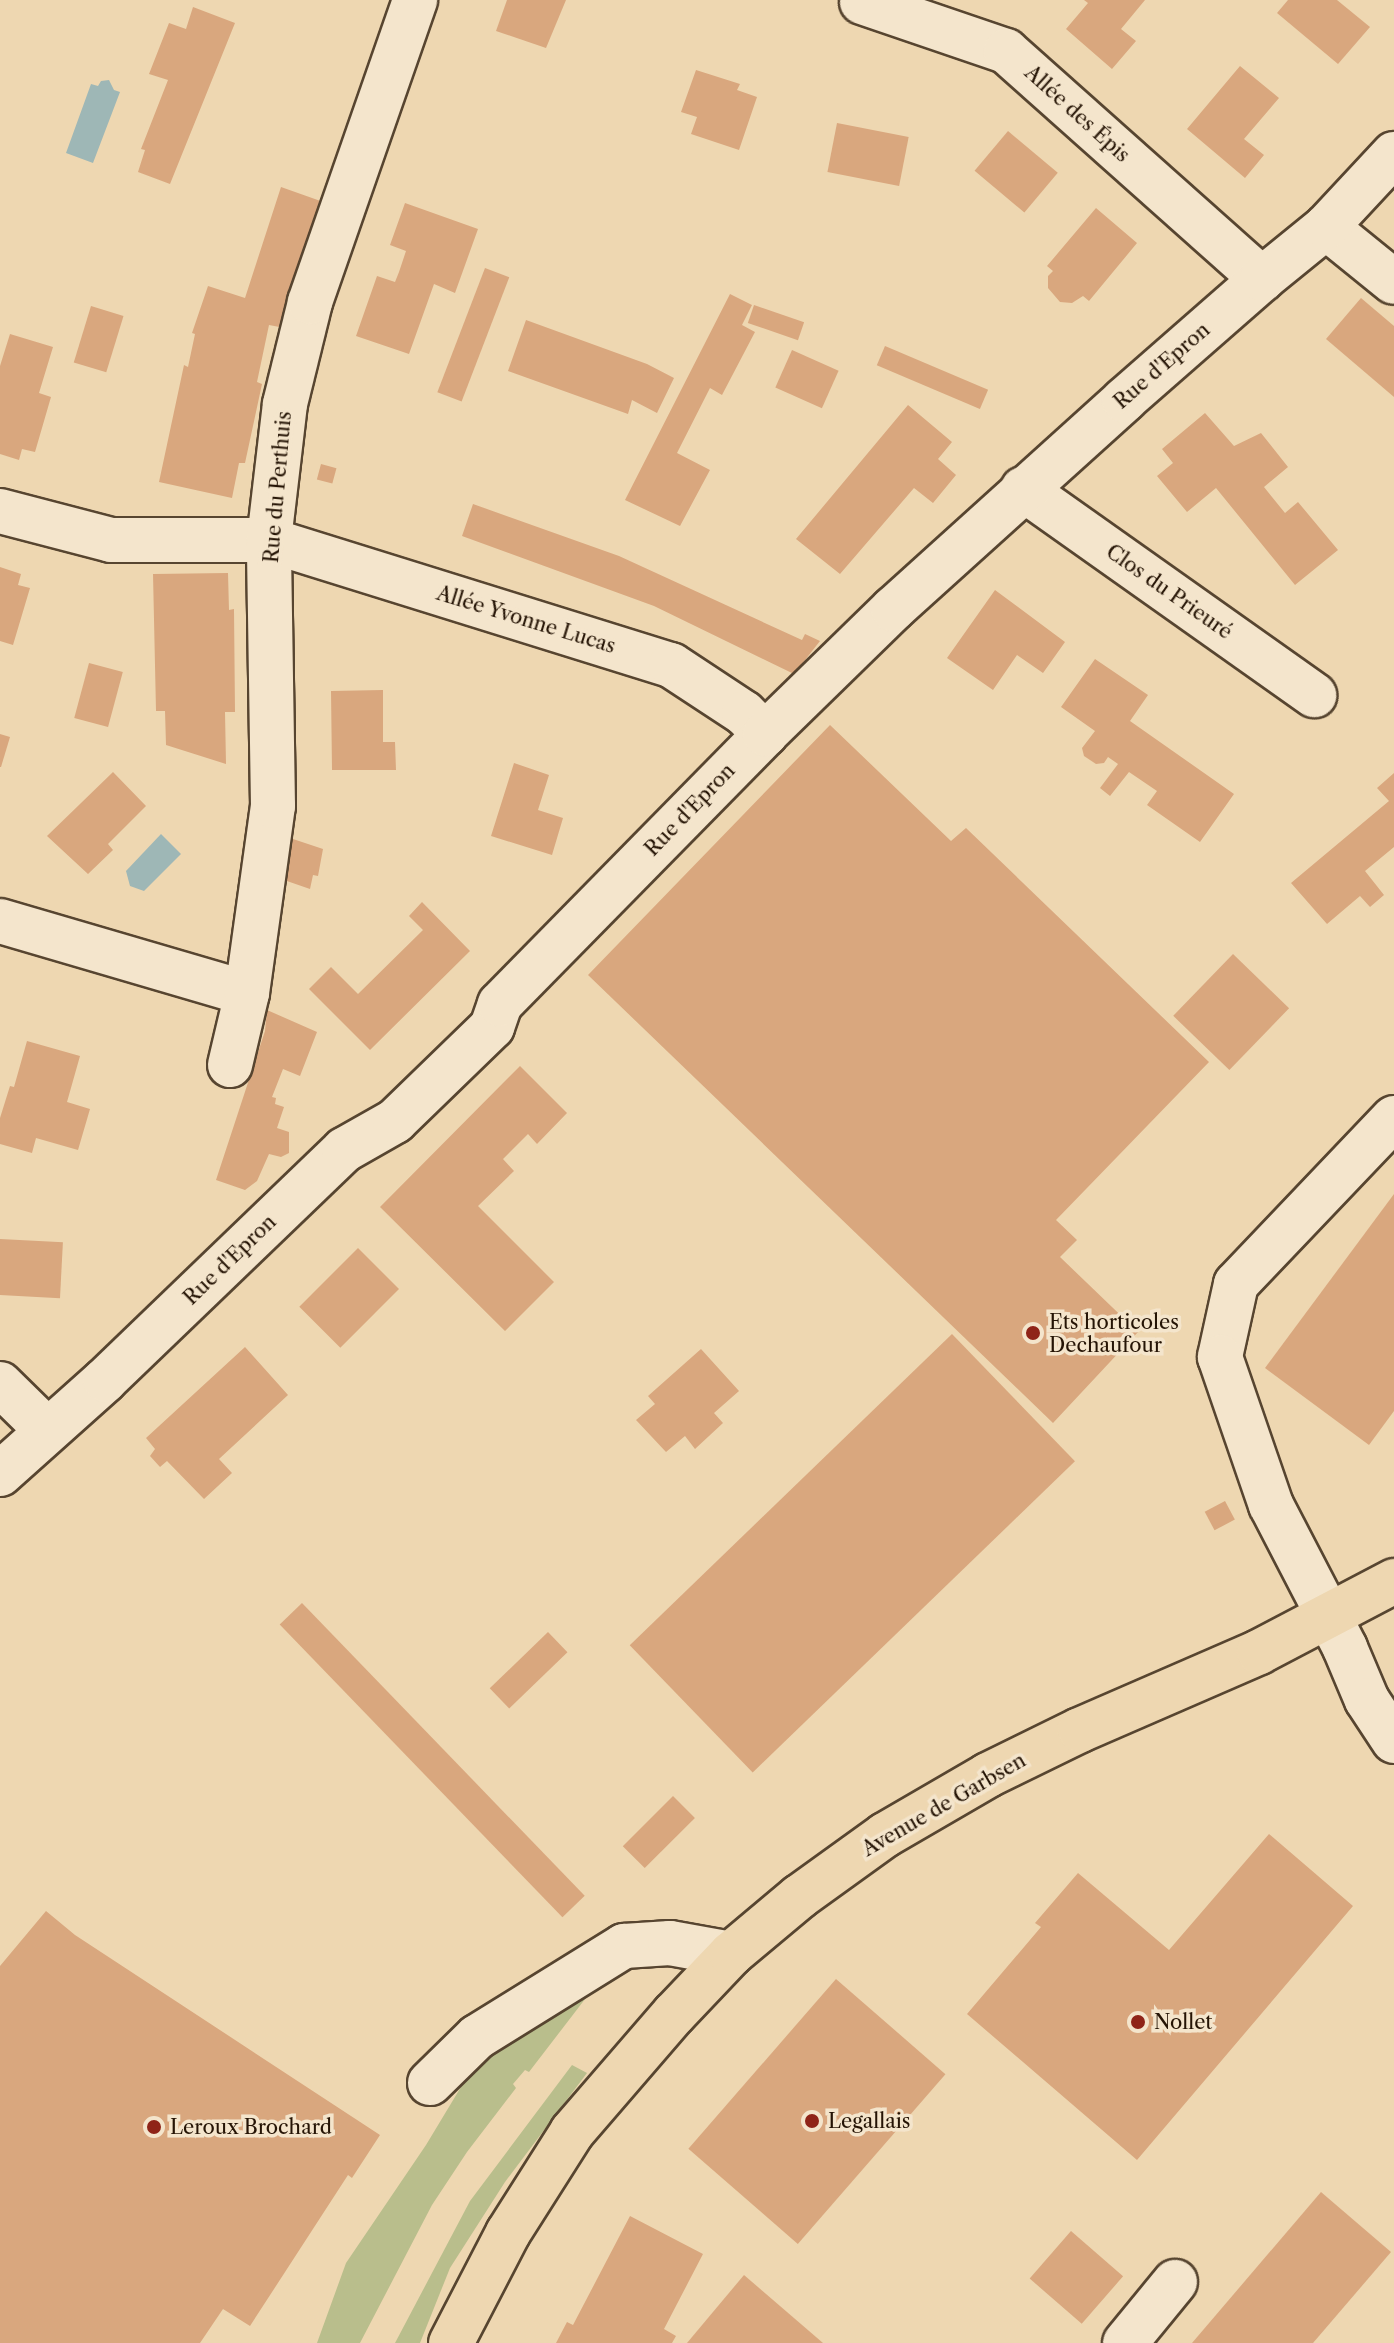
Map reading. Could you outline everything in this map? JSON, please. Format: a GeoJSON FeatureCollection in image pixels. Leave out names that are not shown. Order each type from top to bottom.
{"type":"FeatureCollection","features":[{"type":"Feature","properties":{"kind":"main road","name":"Avenue de Garbsen"},"geometry":{"type":"LineString","coordinates":[[451,2343],[508,2233],[572,2132],[674,2014],[731,1954],[799,1897],[885,1835],[988,1775],[1329,1617],[1394,1581]]}},
{"type":"Feature","properties":{"kind":"street","name":"Rue du Perthuis"},"geometry":{"type":"LineString","coordinates":[[230,1065],[247,993],[273,806],[269,540],[285,404],[310,302],[415,0]]}},
{"type":"Feature","properties":{"kind":"street","name":"Allée des Épis"},"geometry":{"type":"LineString","coordinates":[[862,2],[1006,51],[1262,279]]}},
{"type":"Feature","properties":{"kind":"street","name":"Rue d'Epron"},"geometry":{"type":"LineString","coordinates":[[0,1474],[105,1380],[344,1150],[395,1121],[492,1027],[500,1004],[765,734],[1023,489],[1262,279],[1326,227],[1394,154]]}},
{"type":"Feature","properties":{"kind":"street"},"geometry":{"type":"LineString","coordinates":[[1326,227],[1394,282]]}},
{"type":"Feature","properties":{"kind":"street","name":"Clos du Prieuré"},"geometry":{"type":"LineString","coordinates":[[1023,489],[1314,695]]}},
{"type":"Feature","properties":{"kind":"street","name":"Allée Yvonne Lucas"},"geometry":{"type":"LineString","coordinates":[[0,511],[111,540],[269,540],[671,665],[744,713],[765,734]]}},
{"type":"Feature","properties":{"kind":"street"},"geometry":{"type":"LineString","coordinates":[[0,921],[247,993]]}},
{"type":"Feature","properties":{"kind":"street"},"geometry":{"type":"LineString","coordinates":[[1394,1118],[1236,1284],[1220,1357],[1271,1505],[1329,1617],[1367,1700],[1394,1741]]}},
{"type":"Feature","properties":{"kind":"street"},"geometry":{"type":"LineString","coordinates":[[0,1384],[47,1430]]}},
{"type":"Feature","properties":{"kind":"street"},"geometry":{"type":"LineString","coordinates":[[430,2083],[477,2037],[624,1946],[670,1943],[731,1954]]}},
{"type":"Feature","properties":{"kind":"street"},"geometry":{"type":"LineString","coordinates":[[1125,2343],[1175,2282]]}},
{"type":"Feature","properties":{"kind":"green space"},"geometry":{"type":"Polygon","coordinates":[[[592,1990],[529,2072],[525,2070],[513,2084],[516,2088],[467,2152],[432,2205],[360,2343],[317,2343],[346,2263],[426,2145],[470,2072],[523,2030],[592,1990]]]}},
{"type":"Feature","properties":{"kind":"green space"},"geometry":{"type":"Polygon","coordinates":[[[572,2065],[587,2073],[505,2182],[450,2268],[420,2343],[395,2343],[470,2201],[572,2065]]]}},
{"type":"Feature","properties":{"kind":"water"},"geometry":{"type":"Polygon","coordinates":[[[109,80],[114,90],[120,92],[93,163],[66,153],[91,84],[98,86],[101,81],[109,80]]]}},
{"type":"Feature","properties":{"kind":"water"},"geometry":{"type":"Polygon","coordinates":[[[161,834],[181,854],[144,891],[130,886],[126,871],[161,834]]]}},
{"type":"Feature","properties":{"kind":"building"},"geometry":{"type":"Polygon","coordinates":[[[507,0],[566,0],[546,48],[496,31],[507,0]]]}},
{"type":"Feature","properties":{"kind":"building"},"geometry":{"type":"Polygon","coordinates":[[[1084,0],[1145,0],[1121,29],[1136,41],[1112,69],[1066,29],[1088,3],[1084,0]]]}},
{"type":"Feature","properties":{"kind":"building"},"geometry":{"type":"Polygon","coordinates":[[[1288,0],[1337,0],[1370,27],[1338,64],[1277,13],[1288,0]]]}},
{"type":"Feature","properties":{"kind":"building"},"geometry":{"type":"Polygon","coordinates":[[[193,7],[235,23],[170,184],[138,172],[145,150],[141,149],[168,80],[149,74],[169,23],[186,29],[193,7]]]}},
{"type":"Feature","properties":{"kind":"building"},"geometry":{"type":"Polygon","coordinates":[[[1240,66],[1279,98],[1244,139],[1264,155],[1245,178],[1187,129],[1240,66]]]}},
{"type":"Feature","properties":{"kind":"building"},"geometry":{"type":"Polygon","coordinates":[[[696,70],[740,84],[737,90],[757,97],[739,150],[691,134],[697,117],[681,112],[696,70]]]}},
{"type":"Feature","properties":{"kind":"building"},"geometry":{"type":"Polygon","coordinates":[[[837,123],[909,137],[899,186],[827,172],[837,123]]]}},
{"type":"Feature","properties":{"kind":"building"},"geometry":{"type":"Polygon","coordinates":[[[1008,131],[1058,173],[1024,213],[975,171],[1008,131]]]}},
{"type":"Feature","properties":{"kind":"building"},"geometry":{"type":"Polygon","coordinates":[[[281,187],[329,204],[290,329],[269,325],[257,382],[262,384],[245,463],[239,463],[232,498],[159,482],[184,365],[188,367],[195,334],[192,333],[208,286],[245,298],[281,187]]]}},
{"type":"Feature","properties":{"kind":"building"},"geometry":{"type":"Polygon","coordinates":[[[405,203],[478,229],[455,293],[434,284],[409,354],[356,336],[377,276],[395,282],[399,272],[406,251],[390,245],[405,203]]]}},
{"type":"Feature","properties":{"kind":"building"},"geometry":{"type":"Polygon","coordinates":[[[1096,208],[1137,243],[1089,301],[1083,296],[1072,303],[1060,302],[1048,288],[1048,276],[1053,271],[1047,266],[1096,208]]]}},
{"type":"Feature","properties":{"kind":"building"},"geometry":{"type":"Polygon","coordinates":[[[485,268],[509,277],[462,401],[437,392],[485,268]]]}},
{"type":"Feature","properties":{"kind":"building"},"geometry":{"type":"Polygon","coordinates":[[[730,294],[752,305],[742,325],[755,332],[722,395],[710,388],[677,453],[710,470],[680,526],[625,500],[730,294]]]}},
{"type":"Feature","properties":{"kind":"building"},"geometry":{"type":"Polygon","coordinates":[[[1361,298],[1394,326],[1394,397],[1326,339],[1361,298]]]}},
{"type":"Feature","properties":{"kind":"building"},"geometry":{"type":"Polygon","coordinates":[[[754,305],[804,322],[798,340],[748,323],[754,305]]]}},
{"type":"Feature","properties":{"kind":"building"},"geometry":{"type":"Polygon","coordinates":[[[91,306],[124,316],[106,372],[74,362],[91,306]]]}},
{"type":"Feature","properties":{"kind":"building"},"geometry":{"type":"Polygon","coordinates":[[[526,320],[647,364],[674,378],[657,413],[632,400],[628,414],[508,371],[526,320]]]}},
{"type":"Feature","properties":{"kind":"building"},"geometry":{"type":"Polygon","coordinates":[[[10,334],[53,347],[39,393],[51,397],[35,452],[22,449],[19,460],[0,454],[0,366],[10,334]]]}},
{"type":"Feature","properties":{"kind":"building"},"geometry":{"type":"Polygon","coordinates":[[[885,346],[988,390],[980,409],[877,365],[885,346]]]}},
{"type":"Feature","properties":{"kind":"building"},"geometry":{"type":"Polygon","coordinates":[[[792,350],[839,371],[822,408],[775,387],[792,350]]]}},
{"type":"Feature","properties":{"kind":"building"},"geometry":{"type":"Polygon","coordinates":[[[908,405],[952,442],[938,459],[956,475],[933,503],[914,488],[840,574],[796,539],[908,405]]]}},
{"type":"Feature","properties":{"kind":"building"},"geometry":{"type":"Polygon","coordinates":[[[1205,413],[1234,446],[1261,433],[1288,467],[1264,487],[1285,513],[1298,502],[1338,550],[1295,585],[1216,488],[1187,512],[1157,476],[1173,463],[1162,449],[1205,413]]]}},
{"type":"Feature","properties":{"kind":"building"},"geometry":{"type":"Polygon","coordinates":[[[321,464],[336,468],[332,484],[317,479],[321,464]]]}},
{"type":"Feature","properties":{"kind":"building"},"geometry":{"type":"Polygon","coordinates":[[[473,504],[619,556],[802,640],[805,634],[820,641],[794,674],[654,606],[462,536],[473,504]]]}},
{"type":"Feature","properties":{"kind":"building"},"geometry":{"type":"Polygon","coordinates":[[[0,567],[21,574],[18,585],[30,588],[13,645],[0,641],[0,567]]]}},
{"type":"Feature","properties":{"kind":"building"},"geometry":{"type":"Polygon","coordinates":[[[228,573],[229,610],[234,609],[235,712],[225,712],[226,764],[166,745],[165,711],[156,711],[153,574],[228,573]]]}},
{"type":"Feature","properties":{"kind":"building"},"geometry":{"type":"Polygon","coordinates":[[[995,590],[1065,642],[1043,673],[1017,655],[993,690],[947,658],[995,590]]]}},
{"type":"Feature","properties":{"kind":"building"},"geometry":{"type":"Polygon","coordinates":[[[1095,659],[1148,695],[1130,721],[1234,794],[1200,842],[1147,805],[1157,791],[1129,772],[1110,796],[1100,788],[1118,764],[1108,757],[1104,763],[1096,764],[1084,756],[1082,748],[1095,731],[1061,707],[1095,659]]]}},
{"type":"Feature","properties":{"kind":"building"},"geometry":{"type":"Polygon","coordinates":[[[89,663],[123,672],[108,727],[74,718],[89,663]]]}},
{"type":"Feature","properties":{"kind":"building"},"geometry":{"type":"Polygon","coordinates":[[[383,690],[383,742],[395,742],[396,770],[332,770],[331,691],[383,690]]]}},
{"type":"Feature","properties":{"kind":"building"},"geometry":{"type":"Polygon","coordinates":[[[830,725],[951,841],[966,828],[1209,1062],[1056,1220],[1077,1240],[1060,1257],[1138,1332],[1053,1423],[588,975],[830,725]]]}},
{"type":"Feature","properties":{"kind":"building"},"geometry":{"type":"Polygon","coordinates":[[[0,734],[10,737],[1,767],[0,767],[0,734]]]}},
{"type":"Feature","properties":{"kind":"building"},"geometry":{"type":"Polygon","coordinates":[[[514,763],[549,775],[538,810],[563,818],[552,855],[491,836],[514,763]]]}},
{"type":"Feature","properties":{"kind":"building"},"geometry":{"type":"Polygon","coordinates":[[[113,772],[146,806],[108,844],[113,850],[88,874],[47,836],[113,772]]]}},
{"type":"Feature","properties":{"kind":"building"},"geometry":{"type":"Polygon","coordinates":[[[1394,773],[1394,847],[1365,871],[1384,895],[1370,907],[1360,896],[1327,924],[1291,883],[1389,801],[1377,788],[1394,773]]]}},
{"type":"Feature","properties":{"kind":"building"},"geometry":{"type":"Polygon","coordinates":[[[290,838],[323,849],[318,876],[313,875],[310,889],[284,880],[290,838]]]}},
{"type":"Feature","properties":{"kind":"building"},"geometry":{"type":"Polygon","coordinates":[[[422,902],[470,951],[370,1050],[309,989],[331,967],[358,994],[423,930],[409,916],[422,902]]]}},
{"type":"Feature","properties":{"kind":"building"},"geometry":{"type":"Polygon","coordinates":[[[1233,954],[1289,1008],[1229,1070],[1173,1016],[1233,954]]]}},
{"type":"Feature","properties":{"kind":"building"},"geometry":{"type":"Polygon","coordinates":[[[267,1010],[317,1032],[300,1076],[283,1069],[272,1097],[276,1098],[275,1104],[284,1107],[277,1128],[289,1132],[289,1153],[281,1157],[269,1154],[257,1181],[245,1190],[216,1180],[265,1031],[267,1010]]]}},
{"type":"Feature","properties":{"kind":"building"},"geometry":{"type":"Polygon","coordinates":[[[27,1041],[80,1056],[67,1102],[90,1109],[78,1150],[36,1138],[32,1153],[0,1144],[0,1118],[10,1086],[14,1087],[27,1041]]]}},
{"type":"Feature","properties":{"kind":"building"},"geometry":{"type":"Polygon","coordinates":[[[520,1066],[567,1113],[537,1144],[528,1134],[503,1159],[514,1171],[478,1206],[554,1282],[505,1331],[380,1207],[520,1066]]]}},
{"type":"Feature","properties":{"kind":"building"},"geometry":{"type":"Polygon","coordinates":[[[1394,1194],[1394,1411],[1369,1445],[1265,1368],[1394,1194]]]}},
{"type":"Feature","properties":{"kind":"building"},"geometry":{"type":"Polygon","coordinates":[[[0,1239],[63,1242],[60,1298],[0,1295],[0,1239]]]}},
{"type":"Feature","properties":{"kind":"building"},"geometry":{"type":"Polygon","coordinates":[[[358,1248],[399,1289],[340,1348],[299,1307],[358,1248]]]}},
{"type":"Feature","properties":{"kind":"building"},"geometry":{"type":"Polygon","coordinates":[[[952,1334],[1075,1461],[753,1773],[630,1645],[952,1334]]]}},
{"type":"Feature","properties":{"kind":"building"},"geometry":{"type":"Polygon","coordinates":[[[245,1347],[288,1395],[219,1459],[232,1473],[204,1499],[167,1461],[160,1467],[150,1456],[155,1449],[146,1438],[245,1347]]]}},
{"type":"Feature","properties":{"kind":"building"},"geometry":{"type":"Polygon","coordinates":[[[701,1349],[739,1391],[714,1413],[723,1423],[695,1449],[685,1436],[666,1452],[636,1420],[655,1404],[648,1396],[701,1349]]]}},
{"type":"Feature","properties":{"kind":"building"},"geometry":{"type":"Polygon","coordinates":[[[1225,1501],[1235,1520],[1215,1530],[1205,1512],[1225,1501]]]}},
{"type":"Feature","properties":{"kind":"building"},"geometry":{"type":"Polygon","coordinates":[[[302,1603],[585,1896],[562,1917],[280,1625],[302,1603]]]}},
{"type":"Feature","properties":{"kind":"building"},"geometry":{"type":"Polygon","coordinates":[[[548,1632],[567,1652],[509,1708],[490,1688],[548,1632]]]}},
{"type":"Feature","properties":{"kind":"building"},"geometry":{"type":"Polygon","coordinates":[[[673,1796],[695,1818],[645,1868],[623,1846],[673,1796]]]}},
{"type":"Feature","properties":{"kind":"building"},"geometry":{"type":"Polygon","coordinates":[[[1269,1834],[1353,1906],[1137,2160],[967,2014],[1041,1927],[1035,1923],[1078,1873],[1169,1950],[1269,1834]]]}},
{"type":"Feature","properties":{"kind":"building","name":"Leroux Brochard"},"geometry":{"type":"Polygon","coordinates":[[[46,1911],[75,1935],[380,2135],[352,2178],[348,2175],[250,2326],[223,2309],[200,2343],[0,2343],[0,1966],[46,1911]]]}},
{"type":"Feature","properties":{"kind":"building"},"geometry":{"type":"Polygon","coordinates":[[[836,1979],[945,2074],[798,2244],[688,2149],[836,1979]]]}},
{"type":"Feature","properties":{"kind":"building"},"geometry":{"type":"Polygon","coordinates":[[[1321,2192],[1391,2252],[1313,2343],[1192,2343],[1321,2192]]]}},
{"type":"Feature","properties":{"kind":"building"},"geometry":{"type":"Polygon","coordinates":[[[630,2216],[703,2254],[664,2329],[676,2336],[672,2343],[556,2343],[567,2322],[573,2325],[630,2216]]]}},
{"type":"Feature","properties":{"kind":"building"},"geometry":{"type":"Polygon","coordinates":[[[1071,2231],[1123,2276],[1082,2324],[1030,2279],[1071,2231]]]}},
{"type":"Feature","properties":{"kind":"building"},"geometry":{"type":"Polygon","coordinates":[[[744,2275],[823,2343],[687,2343],[744,2275]]]}},
{"type":"Feature","properties":{"kind":"place","name":"Ets horticoles Dechaufour"},"geometry":{"type":"Point","coordinates":[1033,1333]}},
{"type":"Feature","properties":{"kind":"place","name":"Nollet"},"geometry":{"type":"Point","coordinates":[1138,2022]}},
{"type":"Feature","properties":{"kind":"place","name":"Legallais"},"geometry":{"type":"Point","coordinates":[812,2121]}},
{"type":"Feature","properties":{"kind":"place","name":"Leroux Brochard"},"geometry":{"type":"Point","coordinates":[154,2127]}}]}
